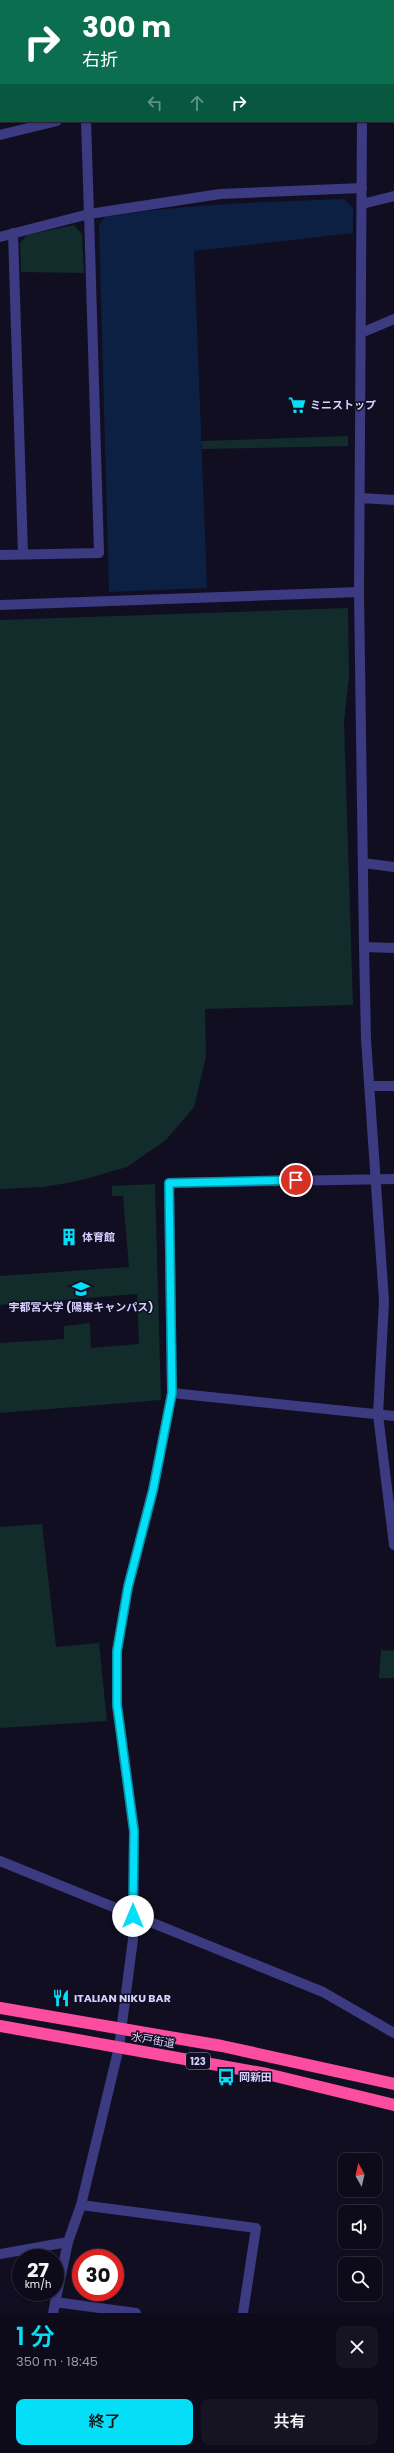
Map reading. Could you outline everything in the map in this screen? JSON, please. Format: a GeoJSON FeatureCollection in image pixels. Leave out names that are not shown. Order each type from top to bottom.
{"type":"FeatureCollection","features":[{"type":"Feature","properties":{"kind":"highway","name":"水戸街道"},"geometry":{"type":"LineString","coordinates":[[0,2008],[122,2027],[259,2053],[394,2084]]}},
{"type":"Feature","properties":{"kind":"highway","name":"水戸街道"},"geometry":{"type":"LineString","coordinates":[[0,2026],[267,2074],[394,2104]]}},
{"type":"Feature","properties":{"kind":"street"},"geometry":{"type":"LineString","coordinates":[[0,135],[53,122]]}},
{"type":"Feature","properties":{"kind":"street"},"geometry":{"type":"LineString","coordinates":[[0,555],[99,553],[86,122]]}},
{"type":"Feature","properties":{"kind":"street"},"geometry":{"type":"LineString","coordinates":[[362,122],[360,592],[364,947],[370,1086],[384,1301],[378,1416],[394,1545]]}},
{"type":"Feature","properties":{"kind":"street"},"geometry":{"type":"LineString","coordinates":[[0,237],[13,232],[89,214],[220,194],[362,188]]}},
{"type":"Feature","properties":{"kind":"street"},"geometry":{"type":"LineString","coordinates":[[362,204],[394,196]]}},
{"type":"Feature","properties":{"kind":"street"},"geometry":{"type":"LineString","coordinates":[[13,232],[23,554]]}},
{"type":"Feature","properties":{"kind":"street"},"geometry":{"type":"LineString","coordinates":[[361,333],[394,319]]}},
{"type":"Feature","properties":{"kind":"street"},"geometry":{"type":"LineString","coordinates":[[360,498],[394,500]]}},
{"type":"Feature","properties":{"kind":"street"},"geometry":{"type":"LineString","coordinates":[[0,605],[360,592]]}},
{"type":"Feature","properties":{"kind":"street"},"geometry":{"type":"LineString","coordinates":[[363,863],[394,867]]}},
{"type":"Feature","properties":{"kind":"street"},"geometry":{"type":"LineString","coordinates":[[364,947],[394,948]]}},
{"type":"Feature","properties":{"kind":"street"},"geometry":{"type":"LineString","coordinates":[[370,1086],[394,1086]]}},
{"type":"Feature","properties":{"kind":"street"},"geometry":{"type":"LineString","coordinates":[[53,2313],[68,2242],[82,2204],[119,2047],[133,1939],[134,1831],[117,1705],[117,1651],[128,1587],[153,1490],[172,1393],[169,1183],[376,1178],[394,1179]]}},
{"type":"Feature","properties":{"kind":"street"},"geometry":{"type":"LineString","coordinates":[[172,1393],[378,1416],[394,1416]]}},
{"type":"Feature","properties":{"kind":"street"},"geometry":{"type":"LineString","coordinates":[[0,1861],[323,1992],[394,2033]]}},
{"type":"Feature","properties":{"kind":"street"},"geometry":{"type":"LineString","coordinates":[[82,2204],[256,2228],[243,2313]]}},
{"type":"Feature","properties":{"kind":"street"},"geometry":{"type":"LineString","coordinates":[[0,2254],[68,2242]]}},
{"type":"Feature","properties":{"kind":"street"},"geometry":{"type":"LineString","coordinates":[[55,2302],[136,2313]]}},
{"type":"Feature","properties":{"kind":"green space"},"geometry":{"type":"Polygon","coordinates":[[[74,225],[82,234],[84,273],[21,272],[20,243],[27,235],[74,225]]]}},
{"type":"Feature","properties":{"kind":"green space"},"geometry":{"type":"Polygon","coordinates":[[[348,436],[348,446],[202,449],[201,441],[348,436]]]}},
{"type":"Feature","properties":{"kind":"green space"},"geometry":{"type":"Polygon","coordinates":[[[348,608],[349,677],[344,721],[353,1005],[205,1009],[206,1057],[194,1107],[166,1140],[127,1167],[78,1181],[44,1187],[0,1189],[0,620],[348,608]]]}},
{"type":"Feature","properties":{"kind":"green space"},"geometry":{"type":"Polygon","coordinates":[[[155,1184],[161,1400],[0,1413],[0,1343],[64,1339],[64,1326],[90,1323],[91,1348],[139,1344],[137,1294],[0,1305],[0,1276],[129,1267],[123,1196],[112,1196],[112,1186],[155,1184]]]}},
{"type":"Feature","properties":{"kind":"green space"},"geometry":{"type":"Polygon","coordinates":[[[42,1524],[56,1647],[99,1643],[107,1721],[0,1728],[0,1527],[42,1524]]]}},
{"type":"Feature","properties":{"kind":"green space"},"geometry":{"type":"Polygon","coordinates":[[[381,1650],[394,1651],[394,1678],[379,1678],[381,1650]]]}},
{"type":"Feature","properties":{"kind":"water"},"geometry":{"type":"Polygon","coordinates":[[[344,199],[353,208],[353,233],[194,251],[207,588],[109,592],[99,225],[105,217],[164,209],[224,204],[344,199]]]}},
{"type":"Feature","properties":{"kind":"place","name":"ミニストップ"},"geometry":{"type":"Point","coordinates":[297,405]}},
{"type":"Feature","properties":{"kind":"place","name":"体育館"},"geometry":{"type":"Point","coordinates":[69,1237]}},
{"type":"Feature","properties":{"kind":"place","name":"宇都宮大学 (陽東キャンパス)"},"geometry":{"type":"Point","coordinates":[81,1289]}},
{"type":"Feature","properties":{"kind":"place","name":"ITALIAN NIKU BAR"},"geometry":{"type":"Point","coordinates":[61,1998]}},
{"type":"Feature","properties":{"kind":"place","name":"岡新田"},"geometry":{"type":"Point","coordinates":[226,2077]}},
{"type":"Feature","properties":{"kind":"route"},"geometry":{"type":"LineString","coordinates":[[133,1916],[134,1831],[126,1761],[117,1705],[117,1651],[128,1587],[153,1490],[172,1393],[169,1183],[296,1180]]}}]}
